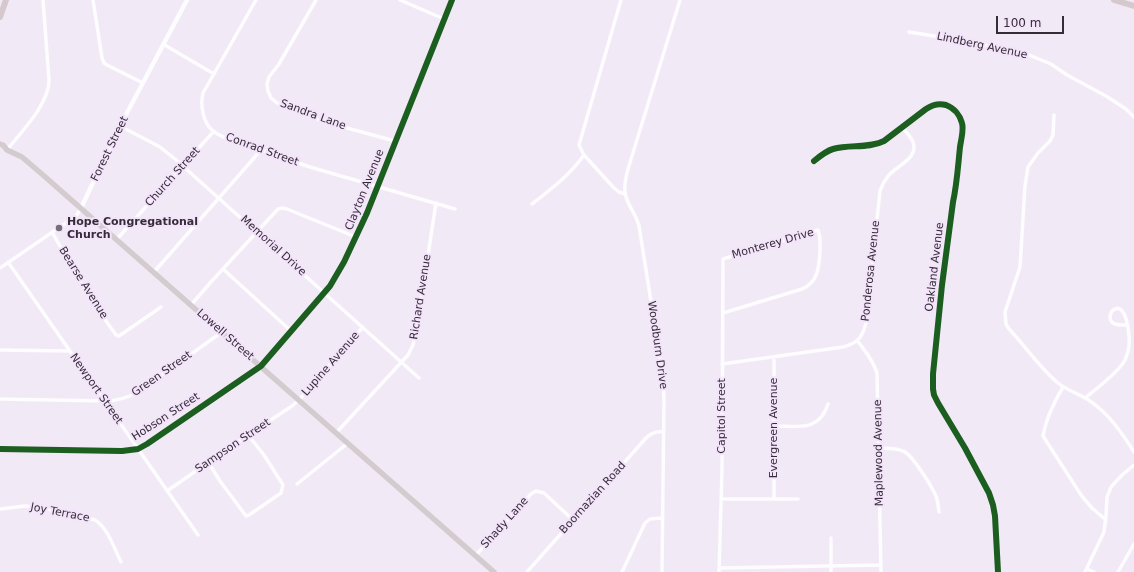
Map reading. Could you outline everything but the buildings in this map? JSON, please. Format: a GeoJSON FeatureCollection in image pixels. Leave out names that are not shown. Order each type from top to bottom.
{"type":"FeatureCollection","features":[{"type":"Feature","properties":{"kind":"highway"},"geometry":{"type":"LineString","coordinates":[[0,17],[6,0]]}},
{"type":"Feature","properties":{"kind":"highway"},"geometry":{"type":"LineString","coordinates":[[1114,0],[1134,6]]}},
{"type":"Feature","properties":{"kind":"main road","name":"Lowell Street"},"geometry":{"type":"LineString","coordinates":[[0,144],[7,150],[18,155],[31,164],[494,572]]}},
{"type":"Feature","properties":{"kind":"main road"},"geometry":{"type":"LineString","coordinates":[[0,151],[2,152],[7,150]]}},
{"type":"Feature","properties":{"kind":"street"},"geometry":{"type":"LineString","coordinates":[[7,150],[39,109],[46,97],[49,80],[43,0]]}},
{"type":"Feature","properties":{"kind":"street"},"geometry":{"type":"LineString","coordinates":[[93,0],[103,62],[143,83]]}},
{"type":"Feature","properties":{"kind":"street","name":"Forest Street"},"geometry":{"type":"LineString","coordinates":[[0,268],[76,216],[120,126],[187,0]]}},
{"type":"Feature","properties":{"kind":"street","name":"Conrad Street"},"geometry":{"type":"LineString","coordinates":[[256,0],[203,93],[201,99],[202,106],[208,126],[226,138],[310,168],[455,209]]}},
{"type":"Feature","properties":{"kind":"street","name":"Sandra Lane"},"geometry":{"type":"LineString","coordinates":[[316,0],[279,64],[269,77],[267,84],[271,98],[286,108],[321,121],[395,141]]}},
{"type":"Feature","properties":{"kind":"street"},"geometry":{"type":"LineString","coordinates":[[400,0],[444,19]]}},
{"type":"Feature","properties":{"kind":"street","name":"Clayton Avenue"},"geometry":{"type":"LineString","coordinates":[[261,366],[325,293],[338,274],[367,213],[452,0]]}},
{"type":"Feature","properties":{"kind":"street"},"geometry":{"type":"LineString","coordinates":[[532,204],[568,175],[584,155],[579,142],[621,0]]}},
{"type":"Feature","properties":{"kind":"street"},"geometry":{"type":"LineString","coordinates":[[625,194],[628,169],[680,0]]}},
{"type":"Feature","properties":{"kind":"street","name":"Lindberg Avenue"},"geometry":{"type":"LineString","coordinates":[[909,32],[971,42],[1029,55],[1051,64],[1067,75],[1106,96],[1134,117]]}},
{"type":"Feature","properties":{"kind":"street"},"geometry":{"type":"LineString","coordinates":[[163,44],[214,74]]}},
{"type":"Feature","properties":{"kind":"street","name":"Oakland Avenue"},"geometry":{"type":"LineString","coordinates":[[814,161],[831,150],[868,146],[879,143],[926,109],[936,105],[951,107],[957,112],[962,121],[956,190],[952,202],[942,285],[933,374],[933,389],[938,403],[965,448],[989,493],[995,516],[998,572]]}},
{"type":"Feature","properties":{"kind":"street"},"geometry":{"type":"LineString","coordinates":[[1054,115],[1053,135],[1050,141],[1038,153],[1028,167],[1020,267],[1005,312],[1006,324],[1050,376],[1063,387],[1085,398],[1101,409],[1114,423],[1134,452]]}},
{"type":"Feature","properties":{"kind":"street","name":"Memorial Drive"},"geometry":{"type":"LineString","coordinates":[[120,126],[160,147],[183,166],[419,378]]}},
{"type":"Feature","properties":{"kind":"street","name":"Ponderosa Avenue"},"geometry":{"type":"LineString","coordinates":[[857,340],[862,334],[866,323],[880,191],[887,178],[910,158],[914,150],[913,141],[902,127]]}},
{"type":"Feature","properties":{"kind":"street","name":"Church Street"},"geometry":{"type":"LineString","coordinates":[[117,240],[214,131]]}},
{"type":"Feature","properties":{"kind":"street"},"geometry":{"type":"LineString","coordinates":[[154,272],[261,150]]}},
{"type":"Feature","properties":{"kind":"street","name":"Woodburn Drive"},"geometry":{"type":"LineString","coordinates":[[584,155],[614,188],[625,194],[636,215],[639,226],[662,366],[664,388],[662,572]]}},
{"type":"Feature","properties":{"kind":"street","name":"Richard Avenue"},"geometry":{"type":"LineString","coordinates":[[336,433],[402,362],[411,350],[415,339],[436,203]]}},
{"type":"Feature","properties":{"kind":"street"},"geometry":{"type":"LineString","coordinates":[[191,305],[278,209],[282,208],[320,222],[356,238]]}},
{"type":"Feature","properties":{"kind":"street","name":"Monterey Drive"},"geometry":{"type":"LineString","coordinates":[[722,313],[809,286],[815,278],[818,270],[820,236],[818,230],[723,259]]}},
{"type":"Feature","properties":{"kind":"street","name":"Bearse Avenue"},"geometry":{"type":"LineString","coordinates":[[52,232],[89,297],[116,335],[119,336],[161,307]]}},
{"type":"Feature","properties":{"kind":"street","name":"Capitol Street"},"geometry":{"type":"LineString","coordinates":[[719,570],[723,259]]}},
{"type":"Feature","properties":{"kind":"street","name":"Newport Street"},"geometry":{"type":"LineString","coordinates":[[8,262],[198,536]]}},
{"type":"Feature","properties":{"kind":"street"},"geometry":{"type":"LineString","coordinates":[[223,269],[291,331]]}},
{"type":"Feature","properties":{"kind":"street"},"geometry":{"type":"LineString","coordinates":[[1085,398],[1118,370],[1125,361],[1129,348],[1127,325],[1125,315],[1122,310],[1117,309],[1112,312],[1110,316],[1113,323],[1118,325],[1127,325]]}},
{"type":"Feature","properties":{"kind":"street","name":"Lupine Avenue"},"geometry":{"type":"LineString","coordinates":[[299,400],[363,327]]}},
{"type":"Feature","properties":{"kind":"street","name":"Green Street"},"geometry":{"type":"LineString","coordinates":[[0,399],[116,401],[138,392],[222,332]]}},
{"type":"Feature","properties":{"kind":"street"},"geometry":{"type":"LineString","coordinates":[[722,364],[843,347],[857,340]]}},
{"type":"Feature","properties":{"kind":"street","name":"Maplewood Avenue"},"geometry":{"type":"LineString","coordinates":[[857,340],[871,358],[877,373],[881,572]]}},
{"type":"Feature","properties":{"kind":"street"},"geometry":{"type":"LineString","coordinates":[[0,350],[69,350]]}},
{"type":"Feature","properties":{"kind":"street","name":"Evergreen Avenue"},"geometry":{"type":"LineString","coordinates":[[774,357],[774,499]]}},
{"type":"Feature","properties":{"kind":"street","name":"Hobson Street"},"geometry":{"type":"LineString","coordinates":[[0,449],[122,451],[138,449],[261,366]]}},
{"type":"Feature","properties":{"kind":"street"},"geometry":{"type":"LineString","coordinates":[[1063,387],[1050,412],[1043,436],[1081,495],[1092,508],[1106,520]]}},
{"type":"Feature","properties":{"kind":"street","name":"Sampson Street"},"geometry":{"type":"LineString","coordinates":[[167,491],[299,400]]}},
{"type":"Feature","properties":{"kind":"street"},"geometry":{"type":"LineString","coordinates":[[774,426],[810,426],[820,419],[828,404]]}},
{"type":"Feature","properties":{"kind":"street","name":"Boornazian Road"},"geometry":{"type":"LineString","coordinates":[[527,572],[649,435],[655,432],[663,432]]}},
{"type":"Feature","properties":{"kind":"street"},"geometry":{"type":"LineString","coordinates":[[208,462],[246,516],[249,516],[281,493],[283,485],[264,455],[248,435]]}},
{"type":"Feature","properties":{"kind":"street"},"geometry":{"type":"LineString","coordinates":[[298,484],[348,443]]}},
{"type":"Feature","properties":{"kind":"street"},"geometry":{"type":"LineString","coordinates":[[878,448],[898,449],[908,453],[918,466],[937,498],[939,512]]}},
{"type":"Feature","properties":{"kind":"street"},"geometry":{"type":"LineString","coordinates":[[1094,572],[1086,570],[1104,532],[1106,520],[1106,497],[1111,487],[1122,474],[1134,465]]}},
{"type":"Feature","properties":{"kind":"street","name":"Shady Lane"},"geometry":{"type":"LineString","coordinates":[[475,556],[531,494],[536,491],[544,492],[573,520]]}},
{"type":"Feature","properties":{"kind":"street"},"geometry":{"type":"LineString","coordinates":[[721,498],[798,499]]}},
{"type":"Feature","properties":{"kind":"street","name":"Joy Terrace"},"geometry":{"type":"LineString","coordinates":[[0,509],[25,506],[44,508],[95,520],[101,524],[121,562]]}},
{"type":"Feature","properties":{"kind":"street"},"geometry":{"type":"LineString","coordinates":[[622,572],[645,524],[650,519],[662,518]]}},
{"type":"Feature","properties":{"kind":"street"},"geometry":{"type":"LineString","coordinates":[[831,538],[831,572]]}},
{"type":"Feature","properties":{"kind":"street"},"geometry":{"type":"LineString","coordinates":[[1118,572],[1134,544]]}},
{"type":"Feature","properties":{"kind":"street"},"geometry":{"type":"LineString","coordinates":[[719,570],[881,565]]}},
{"type":"Feature","properties":{"kind":"cycle path"},"geometry":{"type":"LineString","coordinates":[[0,449],[122,451],[138,449],[261,366],[330,286],[344,262],[367,213],[452,0]]}},
{"type":"Feature","properties":{"kind":"cycle path"},"geometry":{"type":"LineString","coordinates":[[814,161],[825,152],[833,149],[872,145],[884,141],[931,106],[941,104],[949,106],[960,117],[963,132],[942,285],[933,374],[933,389],[938,403],[965,448],[989,493],[995,516],[998,572]]}},
{"type":"Feature","properties":{"kind":"place","name":"Hope Congregational Church"},"geometry":{"type":"Point","coordinates":[59,228]}}]}
